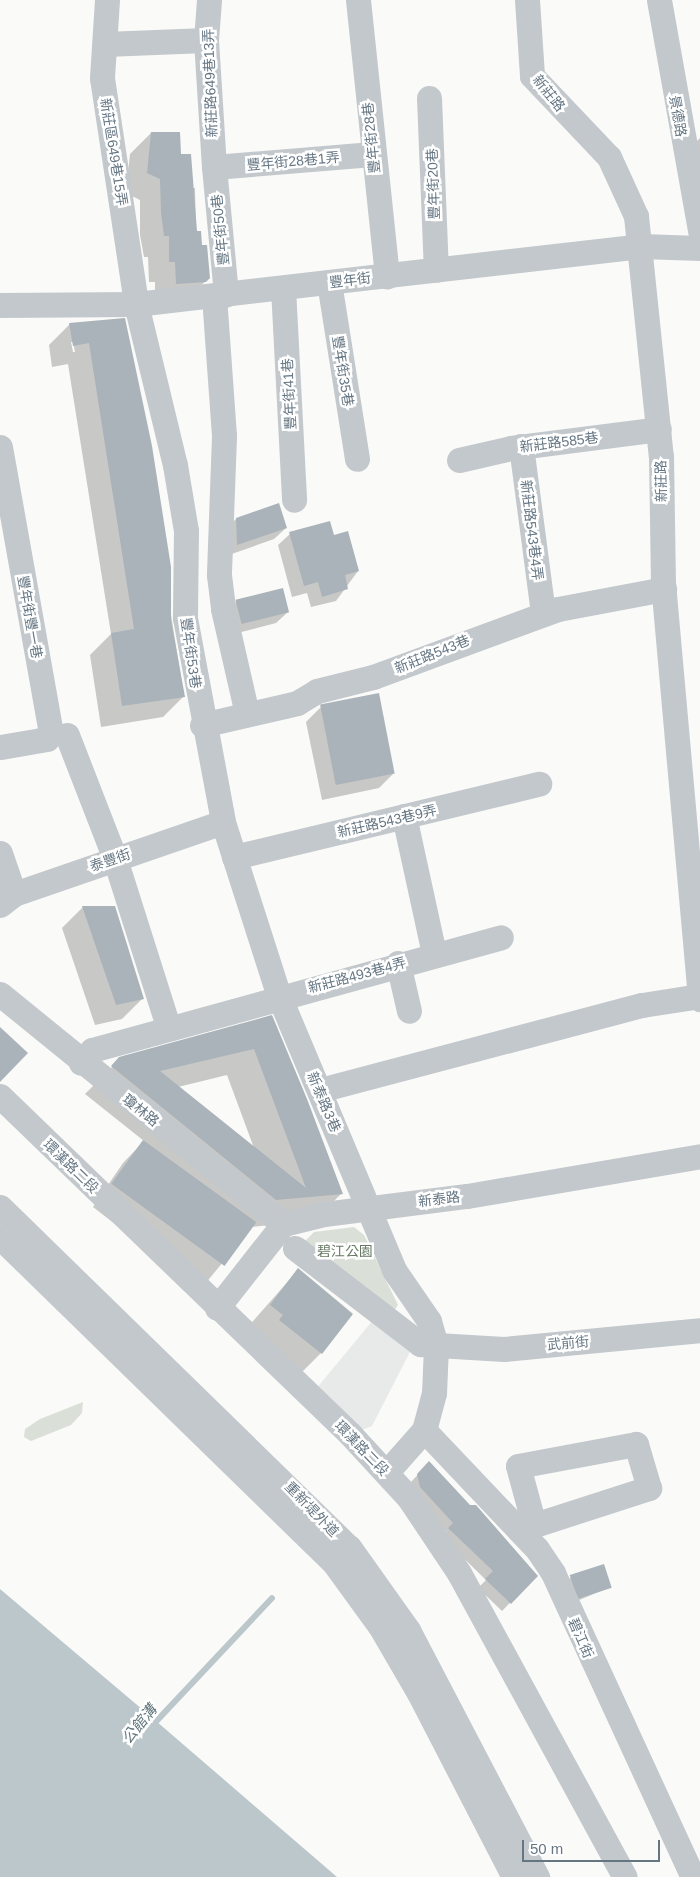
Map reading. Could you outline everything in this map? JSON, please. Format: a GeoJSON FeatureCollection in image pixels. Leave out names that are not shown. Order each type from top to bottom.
{"type":"FeatureCollection","features":[{"type":"Feature","properties":{"kind":"street","name":"新莊區649巷15弄"},"geometry":{"type":"LineString","coordinates":[[107,0],[102,78],[136,304]]}},
{"type":"Feature","properties":{"kind":"street","name":"新莊路649巷13弄"},"geometry":{"type":"LineString","coordinates":[[208,0],[206,40],[214,167]]}},
{"type":"Feature","properties":{"kind":"street","name":"豐年街28巷"},"geometry":{"type":"LineString","coordinates":[[358,0],[372,154],[387,276]]}},
{"type":"Feature","properties":{"kind":"street","name":"新莊路"},"geometry":{"type":"LineString","coordinates":[[527,0],[532,76],[609,157],[636,216],[641,246],[659,429],[664,589],[700,998]]}},
{"type":"Feature","properties":{"kind":"street","name":"景德路"},"geometry":{"type":"LineString","coordinates":[[659,0],[689,117],[700,231]]}},
{"type":"Feature","properties":{"kind":"street"},"geometry":{"type":"LineString","coordinates":[[105,44],[206,40]]}},
{"type":"Feature","properties":{"kind":"street","name":"豐年街20巷"},"geometry":{"type":"LineString","coordinates":[[430,98],[436,270]]}},
{"type":"Feature","properties":{"kind":"street","name":"豐年街28巷1弄"},"geometry":{"type":"LineString","coordinates":[[214,167],[372,154]]}},
{"type":"Feature","properties":{"kind":"street","name":"豐年街50巷"},"geometry":{"type":"LineString","coordinates":[[214,167],[220,295]]}},
{"type":"Feature","properties":{"kind":"street","name":"豐年街"},"geometry":{"type":"LineString","coordinates":[[0,305],[136,304],[641,246],[700,248]]}},
{"type":"Feature","properties":{"kind":"street","name":"豐年街35巷"},"geometry":{"type":"LineString","coordinates":[[330,282],[358,459]]}},
{"type":"Feature","properties":{"kind":"street","name":"豐年街41巷"},"geometry":{"type":"LineString","coordinates":[[283,288],[294,500]]}},
{"type":"Feature","properties":{"kind":"street"},"geometry":{"type":"LineString","coordinates":[[220,295],[224,436],[219,574],[222,609],[248,714]]}},
{"type":"Feature","properties":{"kind":"street","name":"豐年街53巷"},"geometry":{"type":"LineString","coordinates":[[136,304],[175,465],[186,531],[185,618],[202,725],[223,822],[279,996]]}},
{"type":"Feature","properties":{"kind":"street","name":"新莊路585巷"},"geometry":{"type":"LineString","coordinates":[[460,460],[522,446],[659,429]]}},
{"type":"Feature","properties":{"kind":"street","name":"新莊路543巷4弄"},"geometry":{"type":"LineString","coordinates":[[522,446],[543,613]]}},
{"type":"Feature","properties":{"kind":"street","name":"豐年街豐一巷"},"geometry":{"type":"LineString","coordinates":[[0,447],[50,729],[48,738],[0,747]]}},
{"type":"Feature","properties":{"kind":"street","name":"新莊路543巷"},"geometry":{"type":"LineString","coordinates":[[202,725],[248,714],[373,677],[543,613],[664,589]]}},
{"type":"Feature","properties":{"kind":"street"},"geometry":{"type":"LineString","coordinates":[[66,735],[115,858],[169,1029]]}},
{"type":"Feature","properties":{"kind":"street","name":"新莊路543巷9弄"},"geometry":{"type":"LineString","coordinates":[[234,857],[539,784]]}},
{"type":"Feature","properties":{"kind":"street"},"geometry":{"type":"LineString","coordinates":[[404,816],[434,954]]}},
{"type":"Feature","properties":{"kind":"street","name":"泰豐街"},"geometry":{"type":"LineString","coordinates":[[7,899],[115,858],[223,822]]}},
{"type":"Feature","properties":{"kind":"street"},"geometry":{"type":"LineString","coordinates":[[0,853],[7,899]]}},
{"type":"Feature","properties":{"kind":"street","name":"新莊路493巷4弄"},"geometry":{"type":"LineString","coordinates":[[81,1063],[92,1050],[398,963],[501,937]]}},
{"type":"Feature","properties":{"kind":"street"},"geometry":{"type":"LineString","coordinates":[[398,963],[409,1011]]}},
{"type":"Feature","properties":{"kind":"street","name":"瓊林路"},"geometry":{"type":"LineString","coordinates":[[0,994],[81,1063],[283,1224]]}},
{"type":"Feature","properties":{"kind":"street","name":"新泰路3巷"},"geometry":{"type":"LineString","coordinates":[[279,996],[394,1270],[429,1321],[436,1346],[434,1393],[424,1430]]}},
{"type":"Feature","properties":{"kind":"street"},"geometry":{"type":"LineString","coordinates":[[320,1090],[642,1005],[700,998]]}},
{"type":"Feature","properties":{"kind":"street","name":"環漢路二段"},"geometry":{"type":"LineString","coordinates":[[0,1096],[386,1473],[460,1572],[625,1877]]}},
{"type":"Feature","properties":{"kind":"street","name":"新泰路"},"geometry":{"type":"LineString","coordinates":[[283,1224],[368,1208],[700,1156]]}},
{"type":"Feature","properties":{"kind":"street","name":"重新堤外道"},"geometry":{"type":"LineString","coordinates":[[0,1207],[349,1547],[408,1630],[536,1877]]}},
{"type":"Feature","properties":{"kind":"street"},"geometry":{"type":"LineString","coordinates":[[216,1308],[283,1224]]}},
{"type":"Feature","properties":{"kind":"street","name":"重新堤外道"},"geometry":{"type":"LineString","coordinates":[[0,1237],[334,1562],[380,1626],[419,1693],[514,1877]]}},
{"type":"Feature","properties":{"kind":"street"},"geometry":{"type":"LineString","coordinates":[[295,1248],[394,1327],[420,1344],[436,1346]]}},
{"type":"Feature","properties":{"kind":"street","name":"武前街"},"geometry":{"type":"LineString","coordinates":[[436,1346],[504,1349],[700,1330]]}},
{"type":"Feature","properties":{"kind":"street"},"geometry":{"type":"LineString","coordinates":[[386,1473],[424,1430]]}},
{"type":"Feature","properties":{"kind":"street","name":"碧江街"},"geometry":{"type":"LineString","coordinates":[[424,1430],[527,1527],[553,1573],[603,1687],[693,1877]]}},
{"type":"Feature","properties":{"kind":"street"},"geometry":{"type":"LineString","coordinates":[[636,1444],[649,1488],[527,1527],[518,1466],[636,1444]]}},
{"type":"Feature","properties":{"kind":"shaded area"},"geometry":{"type":"Polygon","coordinates":[[[373,1320],[412,1348],[372,1426],[359,1431],[316,1389],[373,1320]]]}},
{"type":"Feature","properties":{"kind":"green space","name":"碧江公園"},"geometry":{"type":"Polygon","coordinates":[[[354,1227],[364,1235],[398,1305],[389,1317],[303,1243],[314,1232],[354,1227]]]}},
{"type":"Feature","properties":{"kind":"green space"},"geometry":{"type":"Polygon","coordinates":[[[83,1402],[82,1413],[71,1425],[31,1441],[24,1437],[25,1429],[40,1419],[83,1402]]]}},
{"type":"Feature","properties":{"kind":"water"},"geometry":{"type":"Polygon","coordinates":[[[0,1589],[156,1721],[337,1877],[0,1877],[0,1589]]]}},
{"type":"Feature","properties":{"kind":"building"},"geometry":{"type":"Polygon","coordinates":[[[151,132],[180,132],[181,154],[191,154],[197,231],[201,231],[202,245],[207,245],[210,278],[206,282],[176,284],[175,262],[169,262],[169,236],[164,236],[160,179],[147,173],[151,132]]]}},
{"type":"Feature","properties":{"kind":"building"},"geometry":{"type":"Polygon","coordinates":[[[125,318],[152,446],[171,567],[171,620],[185,697],[122,706],[111,633],[134,629],[89,343],[73,346],[69,323],[125,318]]]}},
{"type":"Feature","properties":{"kind":"building"},"geometry":{"type":"Polygon","coordinates":[[[279,503],[287,528],[237,545],[236,518],[279,503]]]}},
{"type":"Feature","properties":{"kind":"building"},"geometry":{"type":"Polygon","coordinates":[[[330,521],[334,535],[348,531],[359,571],[345,575],[348,589],[322,597],[318,582],[304,586],[289,532],[330,521]]]}},
{"type":"Feature","properties":{"kind":"building"},"geometry":{"type":"Polygon","coordinates":[[[283,588],[289,612],[242,624],[235,600],[283,588]]]}},
{"type":"Feature","properties":{"kind":"building"},"geometry":{"type":"Polygon","coordinates":[[[379,693],[395,773],[336,785],[320,704],[379,693]]]}},
{"type":"Feature","properties":{"kind":"building"},"geometry":{"type":"Polygon","coordinates":[[[82,906],[115,906],[144,999],[116,1005],[82,906]]]}},
{"type":"Feature","properties":{"kind":"building"},"geometry":{"type":"Polygon","coordinates":[[[272,1015],[307,1099],[343,1194],[276,1200],[111,1066],[119,1057],[272,1015]],[[254,1049],[160,1071],[306,1188],[254,1049]]]}},
{"type":"Feature","properties":{"kind":"building"},"geometry":{"type":"Polygon","coordinates":[[[0,1027],[28,1053],[0,1082],[0,1027]]]}},
{"type":"Feature","properties":{"kind":"building"},"geometry":{"type":"Polygon","coordinates":[[[143,1140],[256,1222],[225,1266],[111,1184],[143,1140]]]}},
{"type":"Feature","properties":{"kind":"building"},"geometry":{"type":"Polygon","coordinates":[[[298,1268],[353,1314],[322,1354],[279,1320],[283,1315],[270,1305],[298,1268]]]}},
{"type":"Feature","properties":{"kind":"building"},"geometry":{"type":"Polygon","coordinates":[[[429,1461],[470,1505],[476,1505],[538,1576],[511,1604],[485,1579],[493,1571],[448,1528],[453,1523],[420,1487],[417,1474],[429,1461]]]}},
{"type":"Feature","properties":{"kind":"building"},"geometry":{"type":"Polygon","coordinates":[[[604,1564],[612,1588],[577,1599],[570,1575],[604,1564]]]}},
{"type":"Feature","properties":{"kind":"waterway","name":"公館溝"},"geometry":{"type":"LineString","coordinates":[[152,1726],[272,1598]]}}]}
